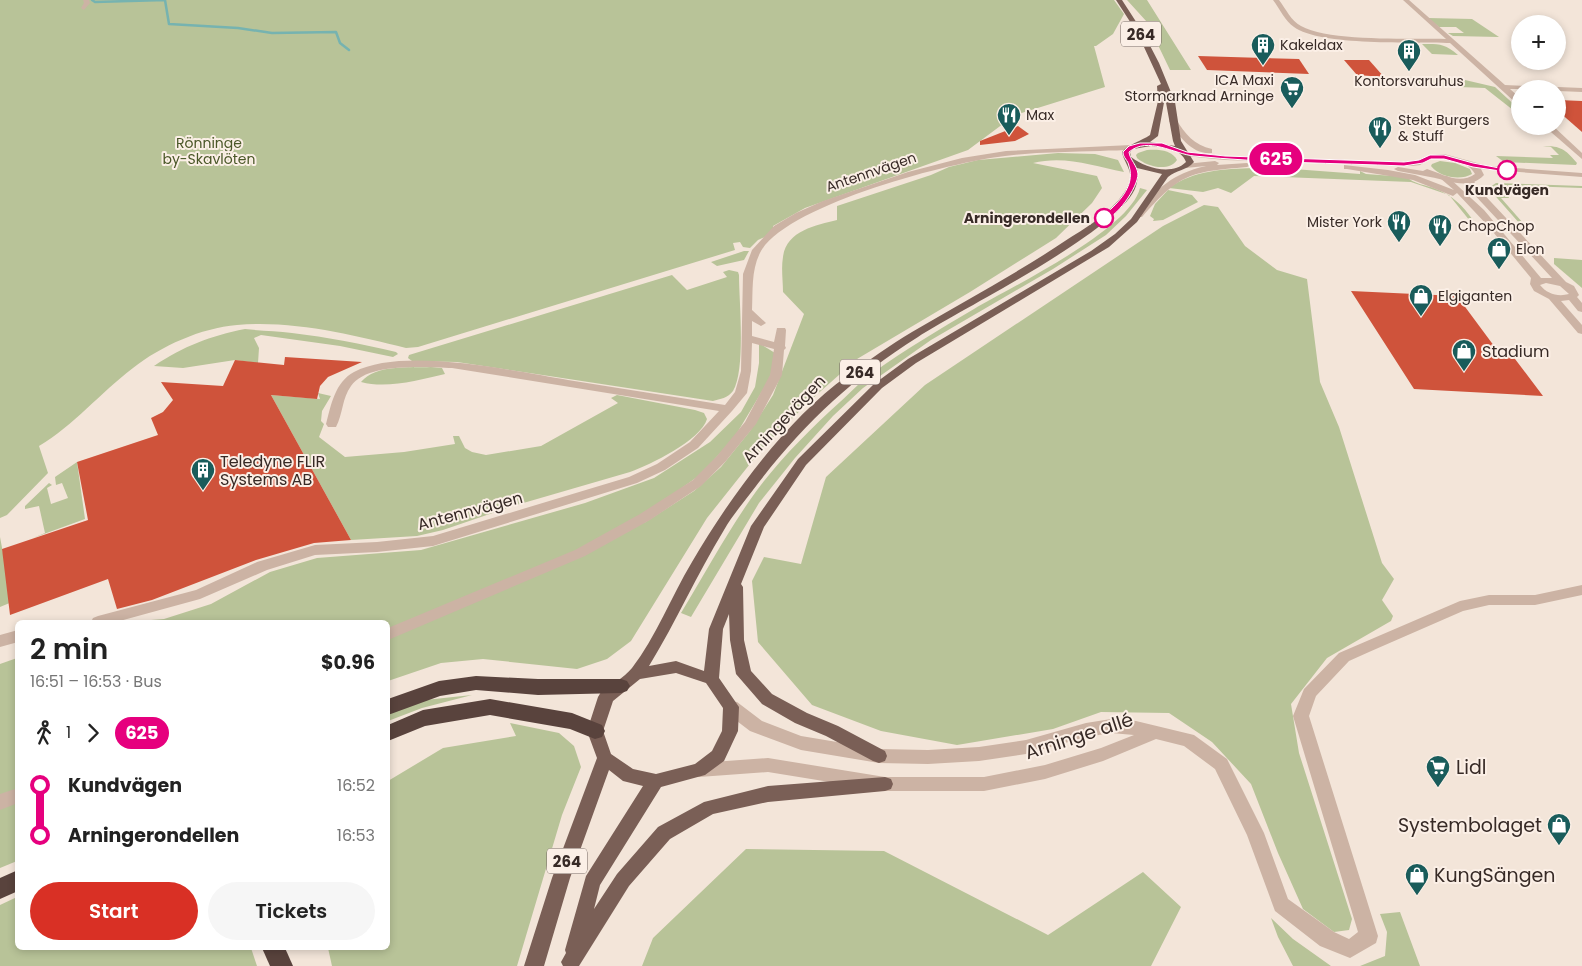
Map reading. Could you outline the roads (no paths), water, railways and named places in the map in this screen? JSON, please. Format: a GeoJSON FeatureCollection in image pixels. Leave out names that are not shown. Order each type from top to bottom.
{"type":"FeatureCollection","features":[{"type":"Feature","properties":{"kind":"highway"},"geometry":{"type":"LineString","coordinates":[[390,705],[439,690],[476,683],[538,687],[621,686]]}},
{"type":"Feature","properties":{"kind":"highway"},"geometry":{"type":"LineString","coordinates":[[390,732],[423,718],[490,706],[572,721],[595,731]]}},
{"type":"Feature","properties":{"kind":"highway"},"geometry":{"type":"LineString","coordinates":[[0,889],[15,882]]}},
{"type":"Feature","properties":{"kind":"highway"},"geometry":{"type":"LineString","coordinates":[[274,950],[282,966]]}},
{"type":"Feature","properties":{"kind":"main road","name":"264"},"geometry":{"type":"LineString","coordinates":[[1119,0],[1142,34],[1159,70],[1171,102],[1177,141],[1190,162],[1188,166]]}},
{"type":"Feature","properties":{"kind":"main road","name":"264"},"geometry":{"type":"LineString","coordinates":[[1129,160],[1126,152],[1131,147],[1154,136],[1160,118],[1162,101],[1159,70]]}},
{"type":"Feature","properties":{"kind":"main road","name":"264"},"geometry":{"type":"LineString","coordinates":[[1140,144],[1162,145],[1184,153]]}},
{"type":"Feature","properties":{"kind":"main road"},"geometry":{"type":"LineString","coordinates":[[1129,160],[1149,169],[1170,171],[1188,166]]}},
{"type":"Feature","properties":{"kind":"main road","name":"Arningevägen"},"geometry":{"type":"LineString","coordinates":[[595,731],[606,697],[636,674],[653,647],[720,525],[776,451],[818,407],[849,380],[914,334],[1045,259],[1110,214],[1132,187],[1134,174],[1129,160]]}},
{"type":"Feature","properties":{"kind":"main road","name":"264"},"geometry":{"type":"LineString","coordinates":[[711,679],[716,629],[758,526],[802,462],[878,386],[912,361],[1110,242],[1137,217],[1158,182],[1170,171]]}},
{"type":"Feature","properties":{"kind":"main road"},"geometry":{"type":"LineString","coordinates":[[736,582],[737,640],[744,674],[767,699],[801,718],[832,730],[879,756]]}},
{"type":"Feature","properties":{"kind":"main road","name":"Arningevägen"},"geometry":{"type":"LineString","coordinates":[[636,674],[676,666],[711,679]]}},
{"type":"Feature","properties":{"kind":"main road"},"geometry":{"type":"LineString","coordinates":[[595,731],[605,758],[628,776],[656,781],[699,770],[718,756],[730,731],[731,707],[711,679]]}},
{"type":"Feature","properties":{"kind":"main road","name":"264"},"geometry":{"type":"LineString","coordinates":[[534,966],[560,878],[605,758]]}},
{"type":"Feature","properties":{"kind":"main road","name":"264"},"geometry":{"type":"LineString","coordinates":[[571,964],[592,882],[636,809],[656,781]]}},
{"type":"Feature","properties":{"kind":"main road"},"geometry":{"type":"LineString","coordinates":[[571,964],[623,880],[664,833],[710,807],[749,798],[768,794],[885,784]]}},
{"type":"Feature","properties":{"kind":"street"},"geometry":{"type":"LineString","coordinates":[[84,8],[87,3],[86,0]]}},
{"type":"Feature","properties":{"kind":"street"},"geometry":{"type":"LineString","coordinates":[[1276,0],[1298,27],[1313,33],[1342,37],[1452,41]]}},
{"type":"Feature","properties":{"kind":"street"},"geometry":{"type":"LineString","coordinates":[[1406,0],[1511,94]]}},
{"type":"Feature","properties":{"kind":"street"},"geometry":{"type":"LineString","coordinates":[[1503,87],[1511,87]]}},
{"type":"Feature","properties":{"kind":"street"},"geometry":{"type":"LineString","coordinates":[[1566,89],[1582,90]]}},
{"type":"Feature","properties":{"kind":"street"},"geometry":{"type":"LineString","coordinates":[[1173,121],[1184,139],[1193,146],[1207,151],[1263,158]]}},
{"type":"Feature","properties":{"kind":"street"},"geometry":{"type":"LineString","coordinates":[[1558,135],[1582,157]]}},
{"type":"Feature","properties":{"kind":"street","name":"Antennvägen"},"geometry":{"type":"LineString","coordinates":[[105,620],[200,594],[262,566],[315,550],[377,547],[433,541],[625,483],[662,466],[694,445],[741,393],[746,371],[748,274],[758,250],[777,228],[799,215],[826,203],[911,174],[962,160],[1006,153],[1131,147]]}},
{"type":"Feature","properties":{"kind":"street","name":"Antennvägen"},"geometry":{"type":"LineString","coordinates":[[1071,150],[1129,160]]}},
{"type":"Feature","properties":{"kind":"street"},"geometry":{"type":"LineString","coordinates":[[1184,153],[1204,156],[1404,164],[1420,162],[1430,157],[1444,157],[1488,168],[1582,176]]}},
{"type":"Feature","properties":{"kind":"street"},"geometry":{"type":"LineString","coordinates":[[1420,162],[1422,168],[1434,175]]}},
{"type":"Feature","properties":{"kind":"street"},"geometry":{"type":"LineString","coordinates":[[1188,166],[1209,163],[1347,167],[1390,169],[1444,178],[1470,180],[1480,175],[1582,181]]}},
{"type":"Feature","properties":{"kind":"street"},"geometry":{"type":"LineString","coordinates":[[1137,217],[1170,183],[1182,177],[1210,169],[1252,164]]}},
{"type":"Feature","properties":{"kind":"street"},"geometry":{"type":"LineString","coordinates":[[1473,165],[1480,175]]}},
{"type":"Feature","properties":{"kind":"street"},"geometry":{"type":"LineString","coordinates":[[1347,167],[1424,179],[1459,196],[1478,210]]}},
{"type":"Feature","properties":{"kind":"street"},"geometry":{"type":"LineString","coordinates":[[1444,178],[1460,190],[1505,241],[1536,278],[1537,282],[1535,284],[1537,288],[1552,296],[1572,297]]}},
{"type":"Feature","properties":{"kind":"street"},"geometry":{"type":"LineString","coordinates":[[1470,180],[1472,187],[1563,284],[1574,292],[1572,297]]}},
{"type":"Feature","properties":{"kind":"street"},"geometry":{"type":"LineString","coordinates":[[1537,282],[1551,281],[1563,284]]}},
{"type":"Feature","properties":{"kind":"street"},"geometry":{"type":"LineString","coordinates":[[1552,296],[1582,330]]}},
{"type":"Feature","properties":{"kind":"street"},"geometry":{"type":"LineString","coordinates":[[1572,297],[1582,309]]}},
{"type":"Feature","properties":{"kind":"street"},"geometry":{"type":"LineString","coordinates":[[747,312],[761,323]]}},
{"type":"Feature","properties":{"kind":"street"},"geometry":{"type":"LineString","coordinates":[[390,633],[580,553],[645,517],[697,483],[721,459],[750,424],[776,375],[781,348],[781,330]]}},
{"type":"Feature","properties":{"kind":"street"},"geometry":{"type":"LineString","coordinates":[[746,338],[767,342],[781,348]]}},
{"type":"Feature","properties":{"kind":"street"},"geometry":{"type":"LineString","coordinates":[[332,424],[341,392],[350,380],[367,372],[382,368],[415,364],[452,365],[728,409]]}},
{"type":"Feature","properties":{"kind":"street"},"geometry":{"type":"LineString","coordinates":[[1155,732],[1188,740],[1221,764],[1255,833],[1281,905],[1327,939],[1350,949],[1369,936],[1301,716],[1309,693],[1344,657],[1460,606],[1489,600],[1535,600],[1582,590]]}},
{"type":"Feature","properties":{"kind":"street"},"geometry":{"type":"LineString","coordinates":[[0,641],[15,637]]}},
{"type":"Feature","properties":{"kind":"street","name":"Arninge allé"},"geometry":{"type":"LineString","coordinates":[[731,707],[756,726],[801,743],[879,756],[928,757],[979,754],[1026,748],[1086,730],[1111,726],[1155,732]]}},
{"type":"Feature","properties":{"kind":"street","name":"Arninge allé"},"geometry":{"type":"LineString","coordinates":[[699,770],[768,765],[885,784],[984,784],[1045,772],[1102,754],[1155,732]]}},
{"type":"Feature","properties":{"kind":"street"},"geometry":{"type":"LineString","coordinates":[[0,802],[15,796]]}},
{"type":"Feature","properties":{"kind":"waterway"},"geometry":{"type":"LineString","coordinates":[[92,0],[95,2],[165,0],[169,24],[238,28],[272,33],[336,32],[340,43],[349,50]]}},
{"type":"Feature","properties":{"kind":"place","name":"Kakeldax"},"geometry":{"type":"Point","coordinates":[1263,66]}},
{"type":"Feature","properties":{"kind":"place","name":"Kontorsvaruhus"},"geometry":{"type":"Point","coordinates":[1409,72]}},
{"type":"Feature","properties":{"kind":"place","name":"ICA Maxi Stormarknad Arninge"},"geometry":{"type":"Point","coordinates":[1292,109]}},
{"type":"Feature","properties":{"kind":"place","name":"Max"},"geometry":{"type":"Point","coordinates":[1009,136]}},
{"type":"Feature","properties":{"kind":"place","name":"Stekt Burgers & Stuff"},"geometry":{"type":"Point","coordinates":[1380,149]}},
{"type":"Feature","properties":{"kind":"place","name":"Kundvägen"},"geometry":{"type":"Point","coordinates":[1507,170]}},
{"type":"Feature","properties":{"kind":"place","name":"Arningerondellen"},"geometry":{"type":"Point","coordinates":[1104,218]}},
{"type":"Feature","properties":{"kind":"place","name":"Mister York"},"geometry":{"type":"Point","coordinates":[1399,243]}},
{"type":"Feature","properties":{"kind":"place","name":"ChopChop"},"geometry":{"type":"Point","coordinates":[1440,247]}},
{"type":"Feature","properties":{"kind":"place","name":"Elon"},"geometry":{"type":"Point","coordinates":[1499,270]}},
{"type":"Feature","properties":{"kind":"place","name":"Elgiganten"},"geometry":{"type":"Point","coordinates":[1421,317]}},
{"type":"Feature","properties":{"kind":"place","name":"Stadium"},"geometry":{"type":"Point","coordinates":[1464,372]}},
{"type":"Feature","properties":{"kind":"place","name":"Teledyne FLIR Systems AB"},"geometry":{"type":"Point","coordinates":[203,491]}},
{"type":"Feature","properties":{"kind":"place","name":"Lidl"},"geometry":{"type":"Point","coordinates":[1438,788]}},
{"type":"Feature","properties":{"kind":"place","name":"Systembolaget"},"geometry":{"type":"Point","coordinates":[1559,846]}},
{"type":"Feature","properties":{"kind":"place","name":"KungSängen"},"geometry":{"type":"Point","coordinates":[1417,896]}},
{"type":"Feature","properties":{"kind":"park label","name":"Rönninge by-Skavlöten"},"geometry":{"type":"Point","coordinates":[209,152]}}]}
